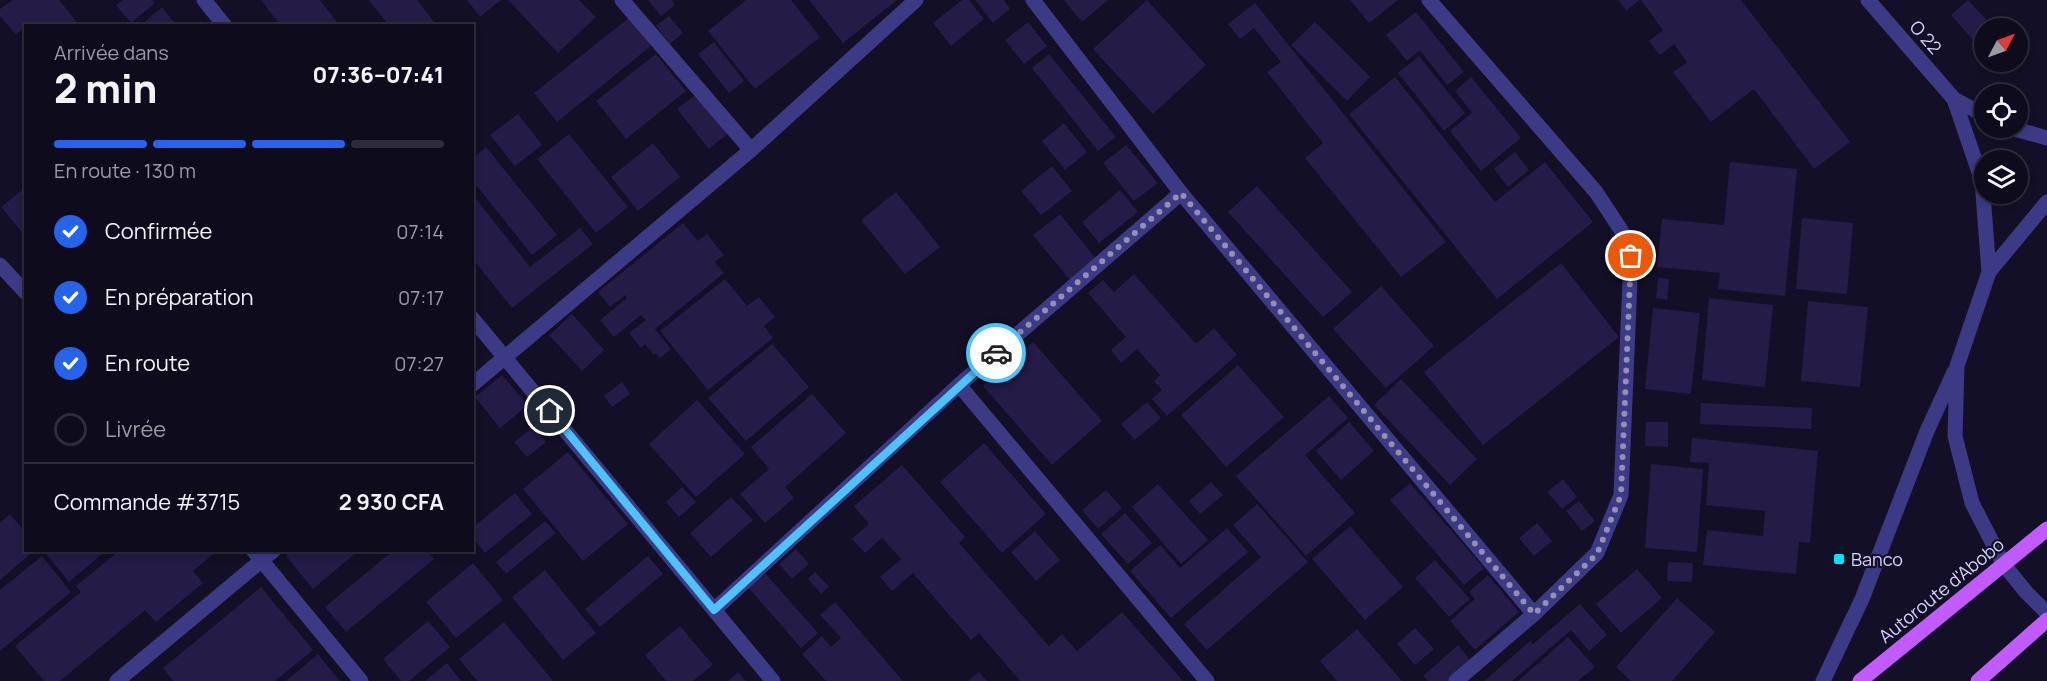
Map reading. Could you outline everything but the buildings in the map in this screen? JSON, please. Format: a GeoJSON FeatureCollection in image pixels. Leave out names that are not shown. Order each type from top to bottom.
{"type":"FeatureCollection","features":[{"type":"Feature","properties":{"kind":"main road","name":"Autoroute d'Abobo"},"geometry":{"type":"LineString","coordinates":[[1860,681],[2047,529]]}},
{"type":"Feature","properties":{"kind":"main road"},"geometry":{"type":"LineString","coordinates":[[1978,681],[2047,620]]}},
{"type":"Feature","properties":{"kind":"street"},"geometry":{"type":"LineString","coordinates":[[204,0],[223,24]]}},
{"type":"Feature","properties":{"kind":"street"},"geometry":{"type":"LineString","coordinates":[[622,0],[751,150]]}},
{"type":"Feature","properties":{"kind":"street"},"geometry":{"type":"LineString","coordinates":[[474,383],[751,150],[916,0]]}},
{"type":"Feature","properties":{"kind":"street"},"geometry":{"type":"LineString","coordinates":[[1033,0],[1181,193],[1534,614]]}},
{"type":"Feature","properties":{"kind":"street"},"geometry":{"type":"LineString","coordinates":[[1429,0],[1596,192],[1621,230],[1631,256],[1621,495],[1597,554],[1534,614],[1456,681]]}},
{"type":"Feature","properties":{"kind":"street","name":"O 22"},"geometry":{"type":"LineString","coordinates":[[1868,0],[1954,99]]}},
{"type":"Feature","properties":{"kind":"street"},"geometry":{"type":"LineString","coordinates":[[1954,99],[1974,110]]}},
{"type":"Feature","properties":{"kind":"street"},"geometry":{"type":"LineString","coordinates":[[1954,99],[1982,181],[1989,272]]}},
{"type":"Feature","properties":{"kind":"street"},"geometry":{"type":"LineString","coordinates":[[2028,133],[2047,138]]}},
{"type":"Feature","properties":{"kind":"street"},"geometry":{"type":"LineString","coordinates":[[714,610],[959,385],[1181,193]]}},
{"type":"Feature","properties":{"kind":"street"},"geometry":{"type":"LineString","coordinates":[[1823,681],[1863,599],[1927,431],[1957,366],[1989,272],[2047,202]]}},
{"type":"Feature","properties":{"kind":"street"},"geometry":{"type":"LineString","coordinates":[[0,265],[24,292]]}},
{"type":"Feature","properties":{"kind":"street"},"geometry":{"type":"LineString","coordinates":[[474,320],[773,681]]}},
{"type":"Feature","properties":{"kind":"street"},"geometry":{"type":"LineString","coordinates":[[1957,366],[1955,436],[1972,503],[2004,565],[2047,613]]}},
{"type":"Feature","properties":{"kind":"street"},"geometry":{"type":"LineString","coordinates":[[959,385],[1207,681]]}},
{"type":"Feature","properties":{"kind":"street"},"geometry":{"type":"LineString","coordinates":[[117,681],[263,554],[361,681]]}},
{"type":"Feature","properties":{"kind":"way so far"},"geometry":{"type":"LineString","coordinates":[[996,353],[1181,193],[1534,614],[1597,554],[1621,495],[1631,256]]}},
{"type":"Feature","properties":{"kind":"place","name":"Banco"},"geometry":{"type":"Point","coordinates":[1839,559]}},
{"type":"Feature","properties":{"kind":"route"},"geometry":{"type":"LineString","coordinates":[[550,411],[714,610],[996,353]]}}]}
